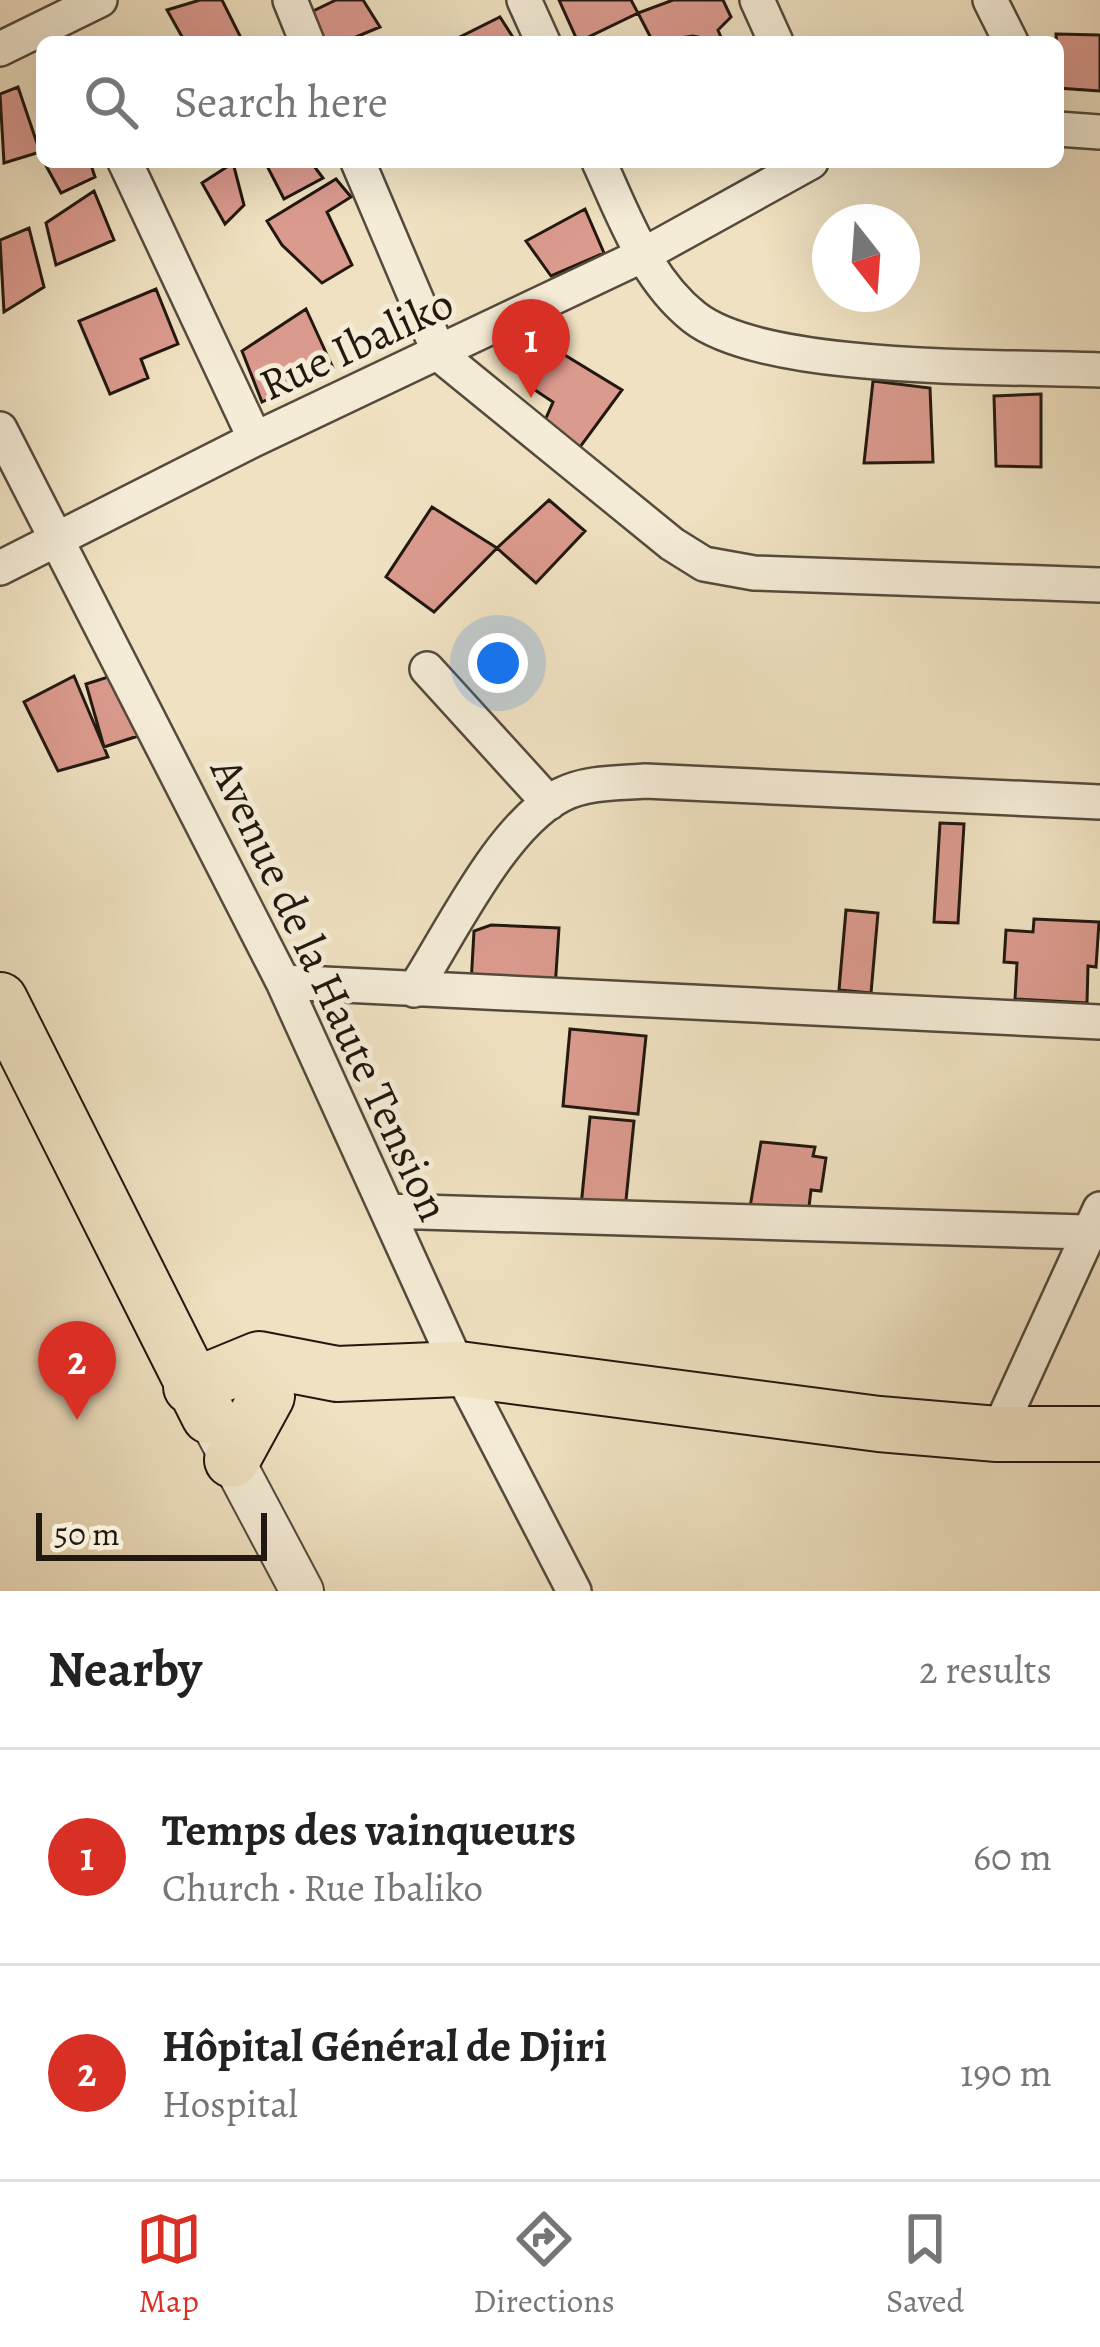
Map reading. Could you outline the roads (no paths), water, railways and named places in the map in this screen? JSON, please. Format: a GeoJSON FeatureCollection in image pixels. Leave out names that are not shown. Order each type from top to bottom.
{"type":"FeatureCollection","features":[{"type":"Feature","properties":{"kind":"main road"},"geometry":{"type":"LineString","coordinates":[[0,1000],[211,1421]]}},
{"type":"Feature","properties":{"kind":"main road"},"geometry":{"type":"LineString","coordinates":[[150,1306],[263,1377],[460,1369],[998,1434],[1100,1434]]}},
{"type":"Feature","properties":{"kind":"main road"},"geometry":{"type":"LineString","coordinates":[[211,1421],[263,1377]]}},
{"type":"Feature","properties":{"kind":"main road"},"geometry":{"type":"LineString","coordinates":[[211,1421],[263,1377]]}},
{"type":"Feature","properties":{"kind":"street"},"geometry":{"type":"LineString","coordinates":[[0,49],[100,0]]}},
{"type":"Feature","properties":{"kind":"street"},"geometry":{"type":"LineString","coordinates":[[290,0],[305,36]]}},
{"type":"Feature","properties":{"kind":"street"},"geometry":{"type":"LineString","coordinates":[[524,0],[540,36]]}},
{"type":"Feature","properties":{"kind":"street"},"geometry":{"type":"LineString","coordinates":[[757,0],[773,36]]}},
{"type":"Feature","properties":{"kind":"street"},"geometry":{"type":"LineString","coordinates":[[991,0],[1007,36]]}},
{"type":"Feature","properties":{"kind":"street"},"geometry":{"type":"LineString","coordinates":[[1064,129],[1100,132]]}},
{"type":"Feature","properties":{"kind":"street"},"geometry":{"type":"LineString","coordinates":[[128,168],[255,439]]}},
{"type":"Feature","properties":{"kind":"street"},"geometry":{"type":"LineString","coordinates":[[361,168],[440,356],[672,544],[704,564],[754,573],[1100,585]]}},
{"type":"Feature","properties":{"kind":"street"},"geometry":{"type":"LineString","coordinates":[[602,168],[643,255],[691,315],[739,340],[873,360],[1100,370]]}},
{"type":"Feature","properties":{"kind":"street","name":"Rue Ibaliko"},"geometry":{"type":"LineString","coordinates":[[0,568],[255,439],[440,356],[643,255],[800,168]]}},
{"type":"Feature","properties":{"kind":"street","name":"Avenue de la Haute Tension"},"geometry":{"type":"LineString","coordinates":[[0,429],[283,982],[460,1369],[574,1591]]}},
{"type":"Feature","properties":{"kind":"street"},"geometry":{"type":"LineString","coordinates":[[427,669],[549,802]]}},
{"type":"Feature","properties":{"kind":"street"},"geometry":{"type":"LineString","coordinates":[[414,990],[512,838],[549,802],[585,786],[645,781],[1100,802]]}},
{"type":"Feature","properties":{"kind":"street"},"geometry":{"type":"LineString","coordinates":[[283,982],[1100,1022]]}},
{"type":"Feature","properties":{"kind":"street"},"geometry":{"type":"LineString","coordinates":[[388,1210],[1093,1221],[998,1434]]}},
{"type":"Feature","properties":{"kind":"street"},"geometry":{"type":"LineString","coordinates":[[211,1421],[302,1591]]}},
{"type":"Feature","properties":{"kind":"place","name":"Temps des vainqueurs"},"geometry":{"type":"Point","coordinates":[531,398]}},
{"type":"Feature","properties":{"kind":"place","name":"Hôpital Général de Djiri"},"geometry":{"type":"Point","coordinates":[77,1420]}}]}
